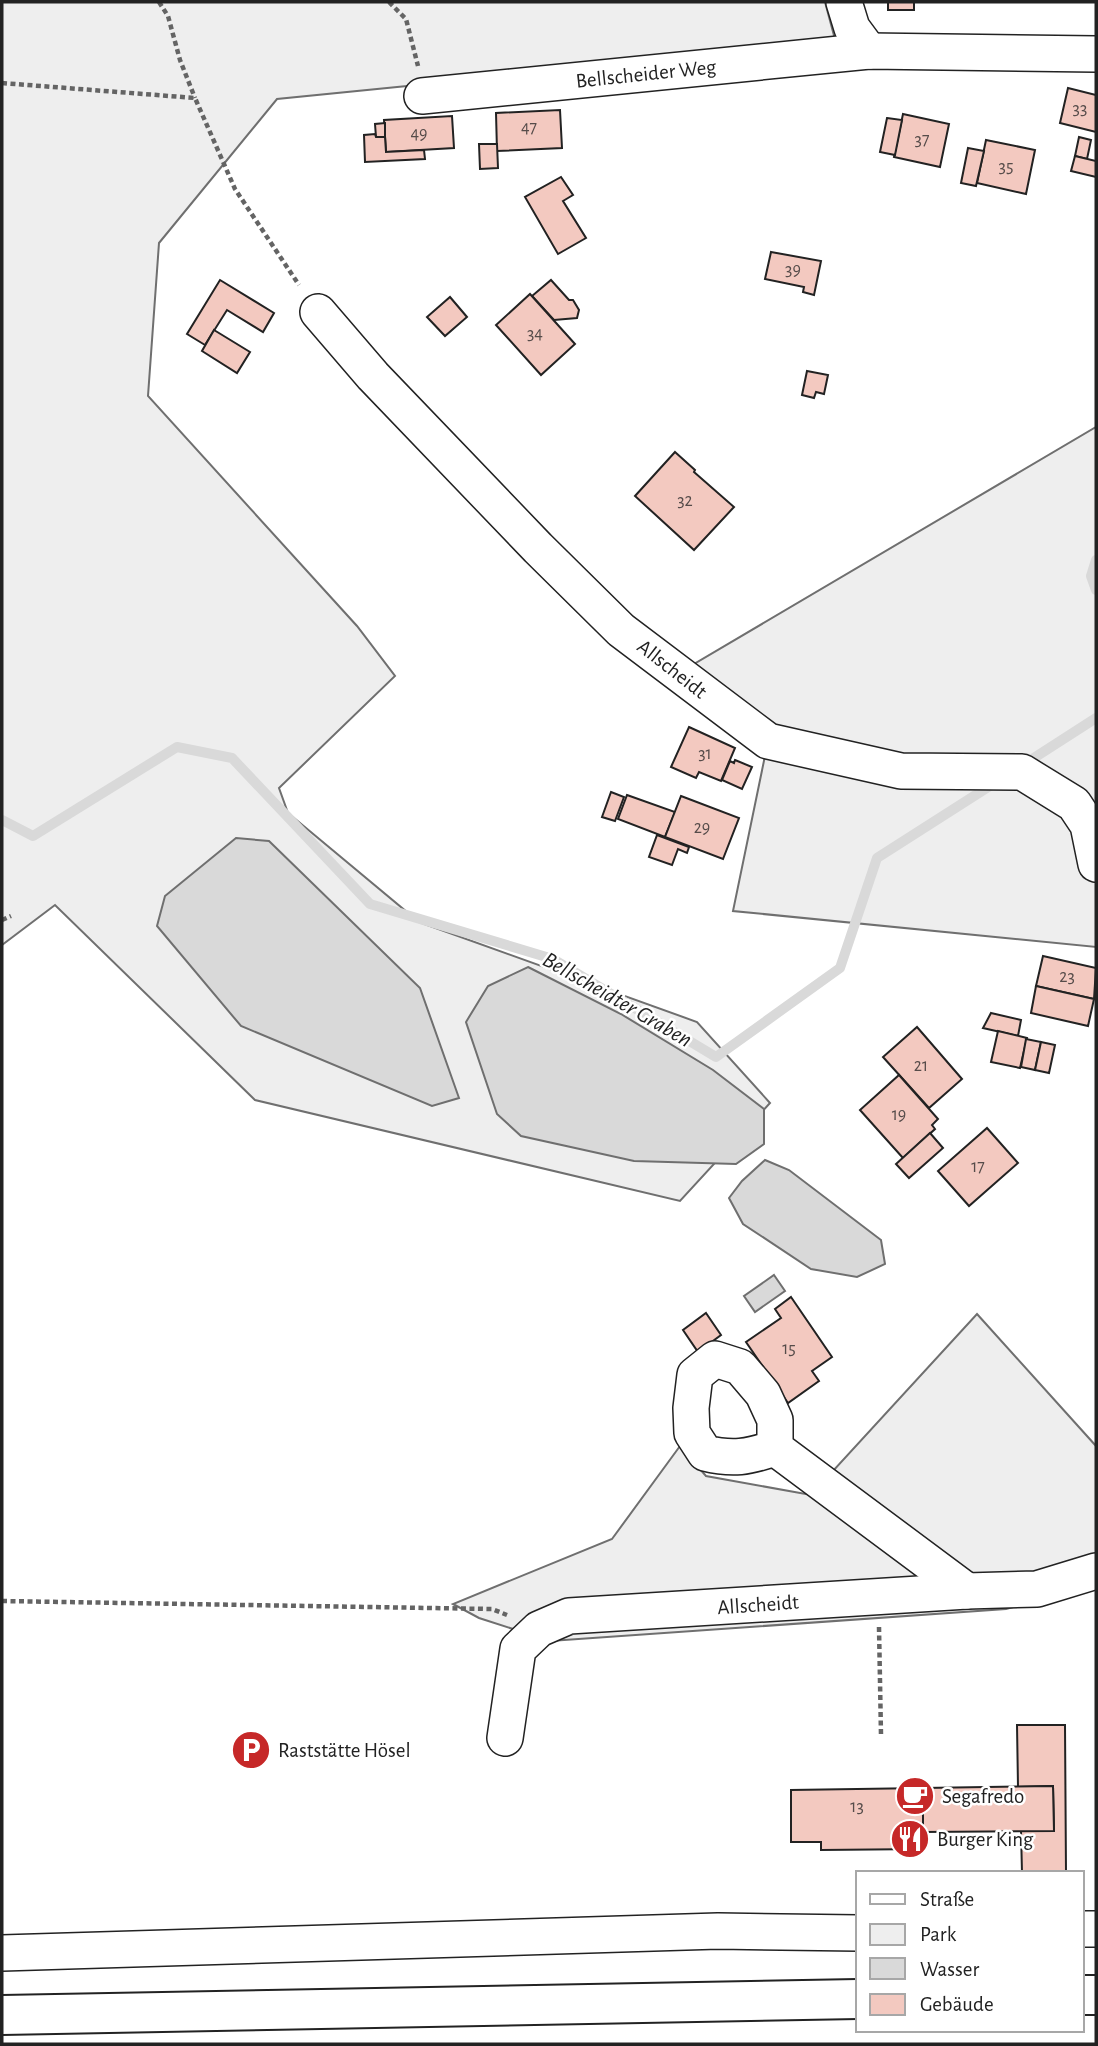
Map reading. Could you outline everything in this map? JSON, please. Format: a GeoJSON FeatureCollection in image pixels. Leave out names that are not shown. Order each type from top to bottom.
{"type":"FeatureCollection","features":[{"type":"Feature","properties":{"kind":"highway"},"geometry":{"type":"LineString","coordinates":[[2,2015],[856,1999]]}},
{"type":"Feature","properties":{"kind":"street"},"geometry":{"type":"LineString","coordinates":[[844,2],[852,28],[869,51]]}},
{"type":"Feature","properties":{"kind":"street","name":"Bellscheider Weg"},"geometry":{"type":"LineString","coordinates":[[422,96],[869,51],[1096,54]]}},
{"type":"Feature","properties":{"kind":"street","name":"Allscheidt"},"geometry":{"type":"LineString","coordinates":[[318,312],[382,386],[621,630],[768,741],[901,771],[1023,772],[1073,804],[1088,825],[1096,864]]}},
{"type":"Feature","properties":{"kind":"street"},"geometry":{"type":"LineString","coordinates":[[775,1448],[967,1591]]}},
{"type":"Feature","properties":{"kind":"street","name":"Allscheidt"},"geometry":{"type":"LineString","coordinates":[[505,1738],[518,1649],[539,1629],[569,1616],[1037,1589],[1096,1572]]}},
{"type":"Feature","properties":{"kind":"street"},"geometry":{"type":"LineString","coordinates":[[2,1953],[718,1931],[856,1933]]}},
{"type":"Feature","properties":{"kind":"path"},"geometry":{"type":"LineString","coordinates":[[159,2],[168,16],[180,60],[235,189],[318,312]]}},
{"type":"Feature","properties":{"kind":"path"},"geometry":{"type":"LineString","coordinates":[[389,2],[406,19],[416,56],[422,96]]}},
{"type":"Feature","properties":{"kind":"path"},"geometry":{"type":"LineString","coordinates":[[2,83],[195,98]]}},
{"type":"Feature","properties":{"kind":"path"},"geometry":{"type":"LineString","coordinates":[[2,920],[11,916]]}},
{"type":"Feature","properties":{"kind":"path"},"geometry":{"type":"LineString","coordinates":[[2,1601],[492,1609],[539,1629]]}},
{"type":"Feature","properties":{"kind":"path"},"geometry":{"type":"LineString","coordinates":[[879,1651],[881,1735]]}},
{"type":"Feature","properties":{"kind":"green space"},"geometry":{"type":"Polygon","coordinates":[[[2,2],[825,2],[836,43],[277,99],[159,243],[148,396],[357,626],[395,676],[279,788],[288,813],[419,922],[697,1022],[770,1103],[680,1201],[255,1100],[55,905],[2,945],[2,2]]]}},
{"type":"Feature","properties":{"kind":"green space"},"geometry":{"type":"Polygon","coordinates":[[[1096,427],[1096,947],[733,911],[766,751],[689,667],[1096,427]]]}},
{"type":"Feature","properties":{"kind":"green space"},"geometry":{"type":"Polygon","coordinates":[[[977,1314],[1096,1446],[1096,1585],[1006,1609],[550,1641],[479,1618],[453,1604],[612,1539],[680,1446],[706,1476],[811,1495],[977,1314]]]}},
{"type":"Feature","properties":{"kind":"water"},"geometry":{"type":"Polygon","coordinates":[[[236,838],[269,841],[420,988],[459,1098],[432,1106],[241,1026],[157,926],[165,896],[236,838]]]}},
{"type":"Feature","properties":{"kind":"water"},"geometry":{"type":"Polygon","coordinates":[[[528,967],[621,1014],[713,1070],[764,1109],[764,1144],[736,1164],[634,1161],[521,1136],[497,1114],[466,1022],[488,986],[528,967]]]}},
{"type":"Feature","properties":{"kind":"water"},"geometry":{"type":"Polygon","coordinates":[[[765,1160],[789,1170],[881,1240],[885,1264],[857,1277],[811,1269],[743,1224],[729,1198],[742,1181],[765,1160]]]}},
{"type":"Feature","properties":{"kind":"water"},"geometry":{"type":"Polygon","coordinates":[[[774,1275],[785,1291],[755,1312],[744,1296],[774,1275]]]}},
{"type":"Feature","properties":{"kind":"building"},"geometry":{"type":"Polygon","coordinates":[[[888,2],[914,2],[914,10],[888,10],[888,2]]]}},
{"type":"Feature","properties":{"kind":"building"},"geometry":{"type":"Polygon","coordinates":[[[1068,88],[1096,95],[1096,132],[1060,123],[1068,88]]]}},
{"type":"Feature","properties":{"kind":"building"},"geometry":{"type":"Polygon","coordinates":[[[560,110],[562,148],[497,151],[496,113],[560,110]]]}},
{"type":"Feature","properties":{"kind":"building"},"geometry":{"type":"Polygon","coordinates":[[[903,114],[949,124],[940,167],[894,157],[903,114]]]}},
{"type":"Feature","properties":{"kind":"building"},"geometry":{"type":"Polygon","coordinates":[[[452,116],[454,148],[386,152],[384,120],[452,116]]]}},
{"type":"Feature","properties":{"kind":"building"},"geometry":{"type":"Polygon","coordinates":[[[887,118],[902,120],[895,155],[880,152],[887,118]]]}},
{"type":"Feature","properties":{"kind":"building"},"geometry":{"type":"Polygon","coordinates":[[[385,123],[385,137],[376,137],[375,124],[385,123]]]}},
{"type":"Feature","properties":{"kind":"building"},"geometry":{"type":"Polygon","coordinates":[[[375,134],[376,137],[385,137],[386,152],[424,150],[425,159],[365,162],[364,135],[375,134]]]}},
{"type":"Feature","properties":{"kind":"building"},"geometry":{"type":"Polygon","coordinates":[[[1079,137],[1091,140],[1087,159],[1075,156],[1079,137]]]}},
{"type":"Feature","properties":{"kind":"building"},"geometry":{"type":"Polygon","coordinates":[[[986,140],[1035,150],[1026,194],[977,183],[986,140]]]}},
{"type":"Feature","properties":{"kind":"building"},"geometry":{"type":"Polygon","coordinates":[[[479,144],[497,144],[498,168],[480,169],[479,144]]]}},
{"type":"Feature","properties":{"kind":"building"},"geometry":{"type":"Polygon","coordinates":[[[968,148],[984,151],[976,186],[961,183],[968,148]]]}},
{"type":"Feature","properties":{"kind":"building"},"geometry":{"type":"Polygon","coordinates":[[[1075,156],[1096,161],[1096,177],[1071,171],[1075,156]]]}},
{"type":"Feature","properties":{"kind":"building"},"geometry":{"type":"Polygon","coordinates":[[[561,177],[573,195],[563,201],[586,238],[558,254],[525,197],[561,177]]]}},
{"type":"Feature","properties":{"kind":"building"},"geometry":{"type":"Polygon","coordinates":[[[771,252],[821,261],[814,295],[803,292],[804,287],[765,279],[771,252]]]}},
{"type":"Feature","properties":{"kind":"building"},"geometry":{"type":"Polygon","coordinates":[[[220,280],[274,313],[263,332],[227,310],[205,345],[187,334],[220,280]]]}},
{"type":"Feature","properties":{"kind":"building"},"geometry":{"type":"Polygon","coordinates":[[[551,280],[569,300],[573,300],[579,310],[577,318],[554,320],[532,296],[551,280]]]}},
{"type":"Feature","properties":{"kind":"building"},"geometry":{"type":"Polygon","coordinates":[[[530,294],[575,344],[541,375],[496,325],[530,294]]]}},
{"type":"Feature","properties":{"kind":"building"},"geometry":{"type":"Polygon","coordinates":[[[450,297],[467,317],[445,336],[427,317],[450,297]]]}},
{"type":"Feature","properties":{"kind":"building"},"geometry":{"type":"Polygon","coordinates":[[[214,330],[250,352],[237,373],[202,351],[214,330]]]}},
{"type":"Feature","properties":{"kind":"building"},"geometry":{"type":"Polygon","coordinates":[[[807,371],[828,375],[824,394],[816,392],[814,398],[802,395],[807,371]]]}},
{"type":"Feature","properties":{"kind":"building"},"geometry":{"type":"Polygon","coordinates":[[[675,452],[734,507],[694,550],[635,496],[675,452]]]}},
{"type":"Feature","properties":{"kind":"building"},"geometry":{"type":"Polygon","coordinates":[[[689,727],[735,748],[721,781],[699,772],[696,778],[671,767],[689,727]]]}},
{"type":"Feature","properties":{"kind":"building"},"geometry":{"type":"Polygon","coordinates":[[[735,760],[752,767],[742,789],[722,780],[730,761],[734,763],[735,760]]]}},
{"type":"Feature","properties":{"kind":"building"},"geometry":{"type":"Polygon","coordinates":[[[611,792],[624,797],[615,821],[602,817],[611,792]]]}},
{"type":"Feature","properties":{"kind":"building"},"geometry":{"type":"Polygon","coordinates":[[[627,795],[675,812],[665,837],[618,819],[627,795]]]}},
{"type":"Feature","properties":{"kind":"building"},"geometry":{"type":"Polygon","coordinates":[[[681,796],[739,818],[723,859],[665,837],[681,796]]]}},
{"type":"Feature","properties":{"kind":"building"},"geometry":{"type":"Polygon","coordinates":[[[657,835],[689,847],[687,853],[678,849],[672,865],[649,857],[657,835]]]}},
{"type":"Feature","properties":{"kind":"building"},"geometry":{"type":"Polygon","coordinates":[[[1043,956],[1096,968],[1094,999],[1036,986],[1043,956]]]}},
{"type":"Feature","properties":{"kind":"building"},"geometry":{"type":"Polygon","coordinates":[[[1036,986],[1094,999],[1088,1026],[1031,1013],[1036,986]]]}},
{"type":"Feature","properties":{"kind":"building"},"geometry":{"type":"Polygon","coordinates":[[[991,1013],[1021,1020],[1018,1036],[983,1028],[991,1013]]]}},
{"type":"Feature","properties":{"kind":"building"},"geometry":{"type":"Polygon","coordinates":[[[917,1027],[962,1079],[929,1108],[883,1057],[917,1027]]]}},
{"type":"Feature","properties":{"kind":"building"},"geometry":{"type":"Polygon","coordinates":[[[998,1031],[1027,1038],[1020,1068],[991,1062],[998,1031]]]}},
{"type":"Feature","properties":{"kind":"building"},"geometry":{"type":"Polygon","coordinates":[[[1026,1039],[1041,1042],[1035,1070],[1021,1067],[1026,1039]]]}},
{"type":"Feature","properties":{"kind":"building"},"geometry":{"type":"Polygon","coordinates":[[[1041,1042],[1055,1045],[1049,1073],[1035,1070],[1041,1042]]]}},
{"type":"Feature","properties":{"kind":"building"},"geometry":{"type":"Polygon","coordinates":[[[899,1075],[938,1119],[932,1125],[935,1129],[903,1158],[860,1110],[899,1075]]]}},
{"type":"Feature","properties":{"kind":"building"},"geometry":{"type":"Polygon","coordinates":[[[987,1128],[1018,1163],[969,1206],[938,1171],[987,1128]]]}},
{"type":"Feature","properties":{"kind":"building"},"geometry":{"type":"Polygon","coordinates":[[[930,1133],[943,1148],[909,1178],[896,1164],[930,1133]]]}},
{"type":"Feature","properties":{"kind":"building"},"geometry":{"type":"Polygon","coordinates":[[[791,1297],[832,1357],[812,1371],[819,1381],[788,1403],[746,1342],[781,1318],[775,1309],[791,1297]]]}},
{"type":"Feature","properties":{"kind":"building"},"geometry":{"type":"Polygon","coordinates":[[[706,1313],[721,1335],[698,1352],[683,1330],[706,1313]]]}},
{"type":"Feature","properties":{"kind":"building"},"geometry":{"type":"Polygon","coordinates":[[[1017,1725],[1065,1725],[1066,1871],[1022,1871],[1021,1831],[1054,1831],[1053,1786],[1018,1787],[1017,1725]]]}},
{"type":"Feature","properties":{"kind":"building"},"geometry":{"type":"Polygon","coordinates":[[[1053,1786],[1054,1831],[923,1832],[923,1788],[1053,1786]]]}},
{"type":"Feature","properties":{"kind":"building"},"geometry":{"type":"Polygon","coordinates":[[[923,1788],[923,1849],[821,1850],[821,1842],[791,1842],[791,1790],[923,1788]]]}},
{"type":"Feature","properties":{"kind":"waterway","name":"Bellscheidter Graben"},"geometry":{"type":"LineString","coordinates":[[1096,560],[1091,576],[1096,590]]}},
{"type":"Feature","properties":{"kind":"waterway","name":"Bellscheidter Graben"},"geometry":{"type":"LineString","coordinates":[[1023,765],[1096,718]]}},
{"type":"Feature","properties":{"kind":"waterway","name":"Bellscheidter Graben"},"geometry":{"type":"LineString","coordinates":[[2,820],[33,836],[177,747],[232,758],[370,904],[553,959],[716,1057],[840,968],[877,858],[996,782]]}},
{"type":"Feature","properties":{"kind":"place","name":"Raststätte Hösel"},"geometry":{"type":"Point","coordinates":[251,1750]}},
{"type":"Feature","properties":{"kind":"place","name":"Segafredo"},"geometry":{"type":"Point","coordinates":[915,1796]}},
{"type":"Feature","properties":{"kind":"place","name":"Burger King"},"geometry":{"type":"Point","coordinates":[910,1839]}}]}
